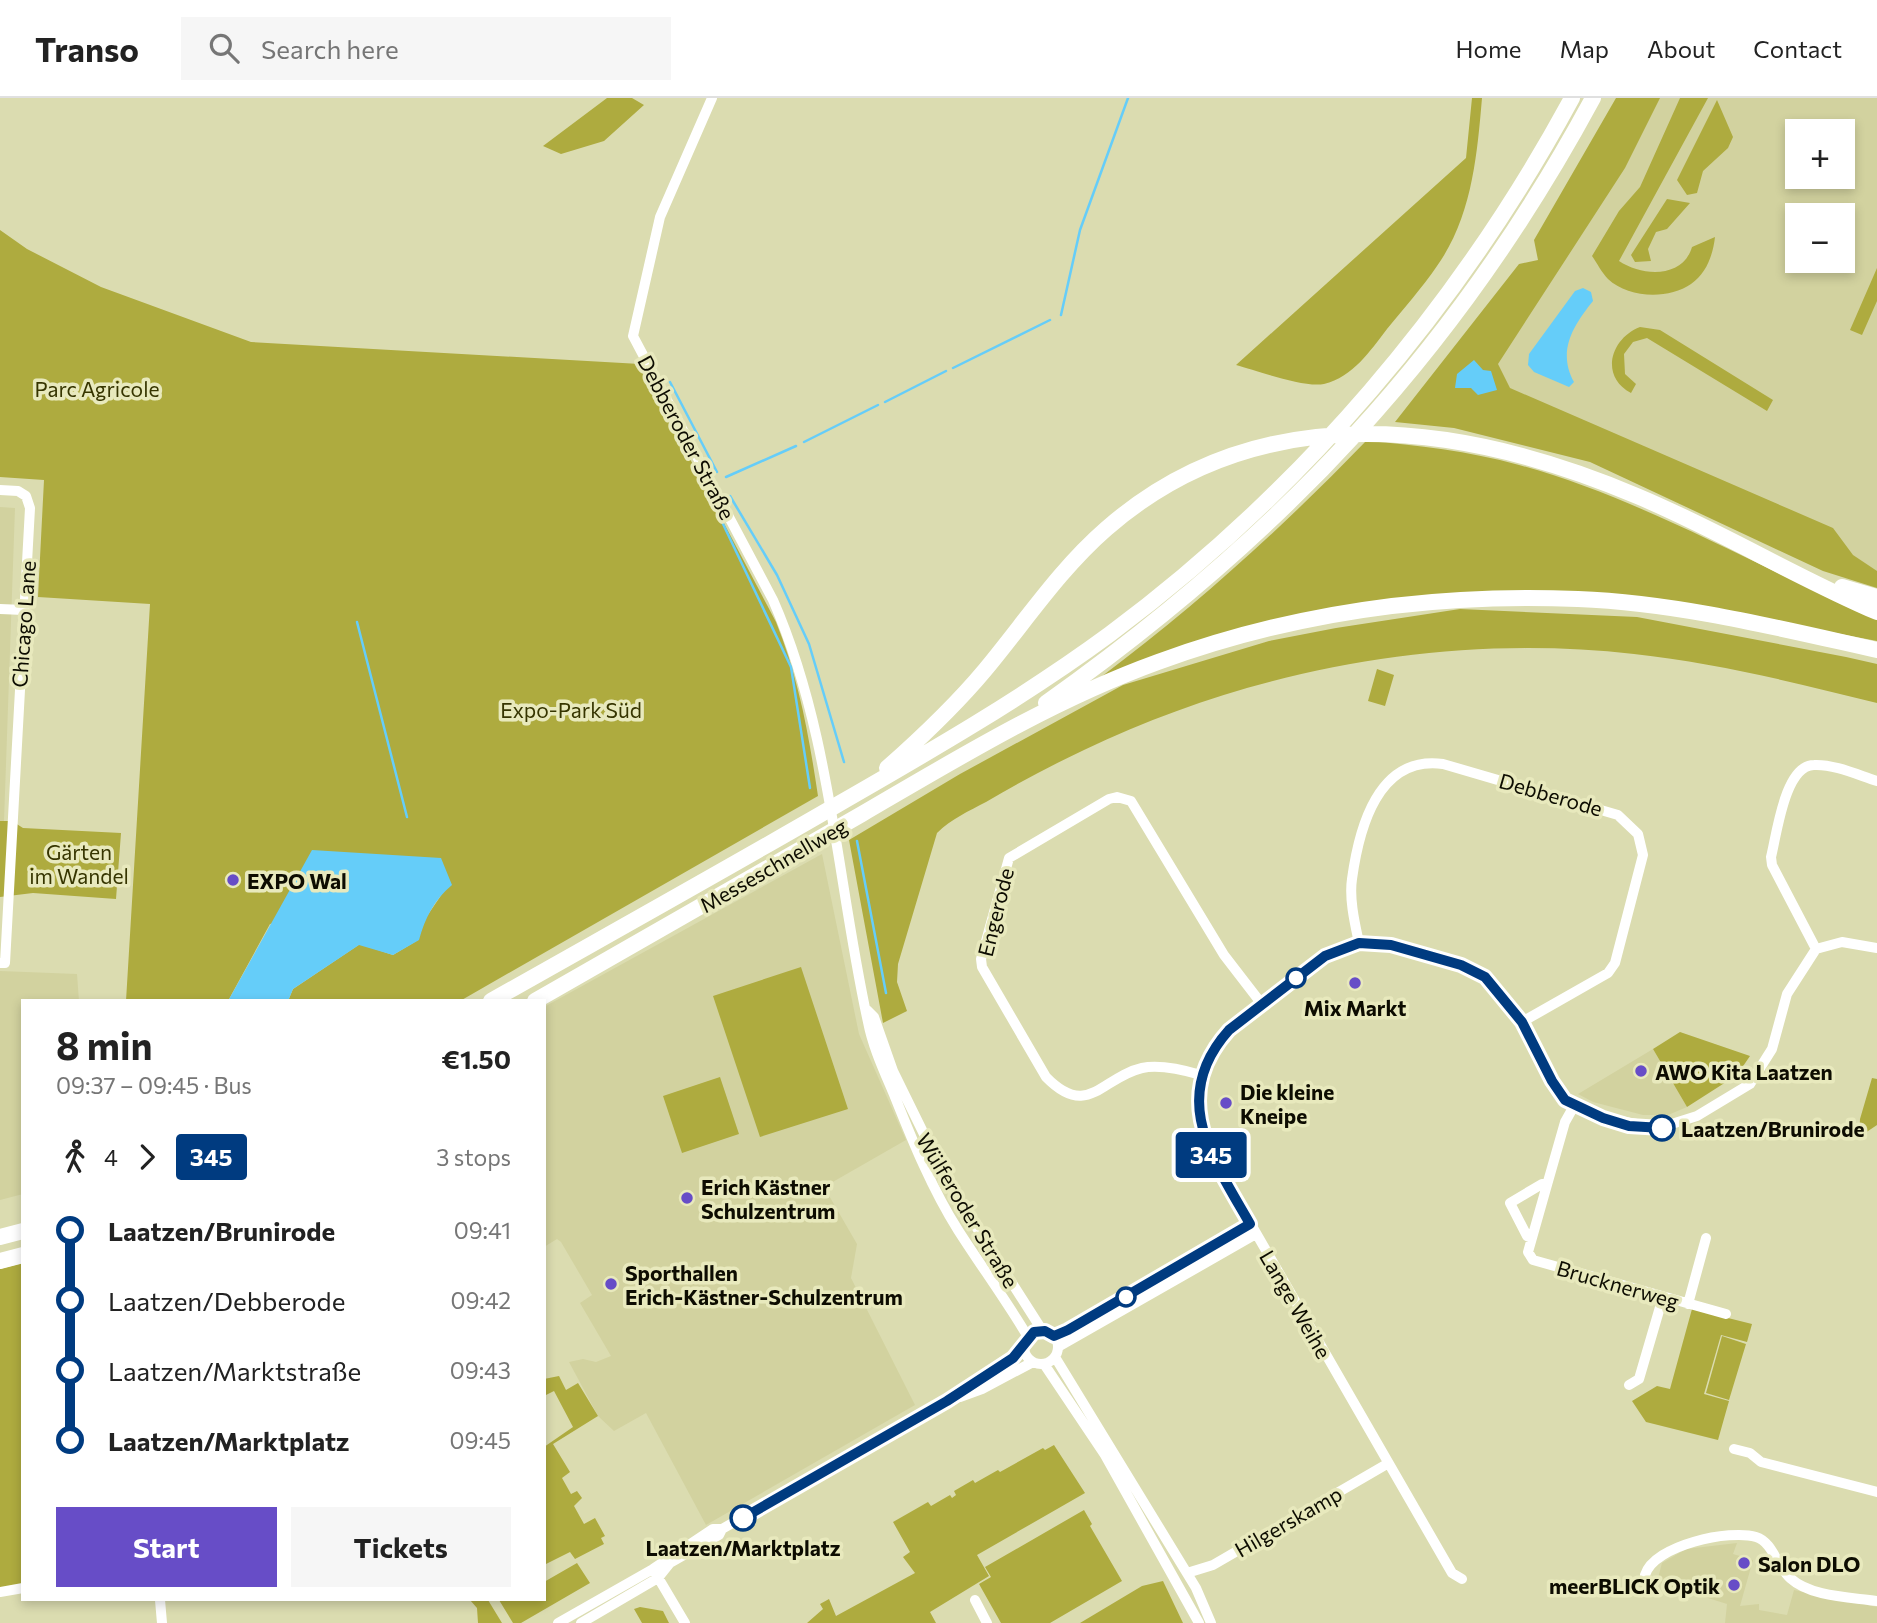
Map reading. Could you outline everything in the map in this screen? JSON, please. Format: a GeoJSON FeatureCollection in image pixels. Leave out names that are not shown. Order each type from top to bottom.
{"type":"FeatureCollection","features":[{"type":"Feature","properties":{"kind":"highway"},"geometry":{"type":"LineString","coordinates":[[865,789],[996,711],[1112,632],[1187,572],[1280,488],[1354,410],[1452,289],[1525,182],[1572,98]]}},
{"type":"Feature","properties":{"kind":"highway"},"geometry":{"type":"LineString","coordinates":[[1011,728],[1126,645],[1200,586],[1294,500],[1361,431],[1416,366],[1508,242],[1593,98]]}},
{"type":"Feature","properties":{"kind":"highway"},"geometry":{"type":"LineString","coordinates":[[865,789],[942,719],[1071,563],[1108,527],[1157,491],[1207,466],[1278,442],[1379,433],[1443,437],[1516,453],[1637,496],[1877,612]]}},
{"type":"Feature","properties":{"kind":"highway"},"geometry":{"type":"LineString","coordinates":[[1794,571],[1877,597]]}},
{"type":"Feature","properties":{"kind":"highway"},"geometry":{"type":"LineString","coordinates":[[1011,728],[1110,681],[1193,650],[1306,620],[1420,603],[1526,598],[1631,603],[1724,616],[1877,650]]}},
{"type":"Feature","properties":{"kind":"highway","name":"Messeschnellweg"},"geometry":{"type":"LineString","coordinates":[[538,999],[1011,728]]}},
{"type":"Feature","properties":{"kind":"highway","name":"Messeschnellweg"},"geometry":{"type":"LineString","coordinates":[[495,999],[865,789]]}},
{"type":"Feature","properties":{"kind":"highway"},"geometry":{"type":"LineString","coordinates":[[0,1237],[21,1232]]}},
{"type":"Feature","properties":{"kind":"highway"},"geometry":{"type":"LineString","coordinates":[[0,1261],[21,1256]]}},
{"type":"Feature","properties":{"kind":"street","name":"Debberoder Straße"},"geometry":{"type":"LineString","coordinates":[[712,98],[660,217],[634,336],[773,600],[792,644],[823,774]]}},
{"type":"Feature","properties":{"kind":"street","name":"Chicago Lane"},"geometry":{"type":"LineString","coordinates":[[0,490],[18,491],[26,496],[30,508],[6,821],[2,963]]}},
{"type":"Feature","properties":{"kind":"street"},"geometry":{"type":"LineString","coordinates":[[0,609],[24,610]]}},
{"type":"Feature","properties":{"kind":"street","name":"Debberode"},"geometry":{"type":"LineString","coordinates":[[1359,943],[1351,882],[1379,790],[1400,771],[1423,763],[1443,764],[1618,814],[1638,834],[1643,855],[1615,963],[1608,973],[1522,1022]]}},
{"type":"Feature","properties":{"kind":"street"},"geometry":{"type":"LineString","coordinates":[[1877,781],[1816,764],[1804,766],[1792,776],[1771,857],[1774,874],[1816,949],[1842,942],[1877,948]]}},
{"type":"Feature","properties":{"kind":"street","name":"Wülferoder Straße"},"geometry":{"type":"LineString","coordinates":[[823,774],[867,1010],[874,1017],[916,1133],[957,1229],[1039,1363]]}},
{"type":"Feature","properties":{"kind":"street","name":"Engerode"},"geometry":{"type":"LineString","coordinates":[[1201,1075],[1160,1068],[1142,1068],[1097,1093],[1080,1096],[1062,1090],[1046,1077],[982,967],[981,959],[1009,858],[1109,799],[1117,797],[1132,801],[1224,955],[1261,1003]]}},
{"type":"Feature","properties":{"kind":"street","name":"Lange Weihe"},"geometry":{"type":"LineString","coordinates":[[1462,1579],[1452,1573],[1387,1464],[1206,1141],[1199,1109],[1201,1075],[1217,1043],[1261,1003],[1325,956],[1359,943],[1391,945],[1473,970],[1497,989],[1522,1022],[1552,1081],[1565,1100],[1574,1106],[1629,1126],[1659,1128],[1697,1116],[1746,1087],[1763,1066],[1772,1049],[1787,994],[1816,949]]}},
{"type":"Feature","properties":{"kind":"street"},"geometry":{"type":"LineString","coordinates":[[1532,1238],[1565,1122],[1574,1106]]}},
{"type":"Feature","properties":{"kind":"street","name":"Wülferoder Straße"},"geometry":{"type":"LineString","coordinates":[[916,1133],[1042,1330]]}},
{"type":"Feature","properties":{"kind":"street","name":"Brucknerweg"},"geometry":{"type":"LineString","coordinates":[[1547,1185],[1542,1184],[1510,1203],[1527,1236],[1532,1238],[1528,1252],[1533,1260],[1726,1314]]}},
{"type":"Feature","properties":{"kind":"street"},"geometry":{"type":"LineString","coordinates":[[1054,1336],[1253,1229]]}},
{"type":"Feature","properties":{"kind":"street"},"geometry":{"type":"LineString","coordinates":[[947,1401],[982,1390],[1039,1363],[1253,1229]]}},
{"type":"Feature","properties":{"kind":"street"},"geometry":{"type":"LineString","coordinates":[[1688,1304],[1706,1238]]}},
{"type":"Feature","properties":{"kind":"street"},"geometry":{"type":"LineString","coordinates":[[1629,1385],[1639,1379],[1663,1297]]}},
{"type":"Feature","properties":{"kind":"street"},"geometry":{"type":"LineString","coordinates":[[580,1623],[656,1573],[677,1550],[713,1529],[722,1529],[947,1401],[1013,1358],[1026,1342],[1042,1330],[1054,1336]]}},
{"type":"Feature","properties":{"kind":"street"},"geometry":{"type":"LineString","coordinates":[[1054,1336],[1057,1352],[1187,1573],[1211,1623]]}},
{"type":"Feature","properties":{"kind":"street"},"geometry":{"type":"LineString","coordinates":[[1039,1363],[1105,1455],[1199,1623]]}},
{"type":"Feature","properties":{"kind":"street"},"geometry":{"type":"LineString","coordinates":[[1734,1449],[1750,1454],[1761,1462],[1877,1492]]}},
{"type":"Feature","properties":{"kind":"street","name":"Hilgerskamp"},"geometry":{"type":"LineString","coordinates":[[1187,1573],[1213,1565],[1387,1464]]}},
{"type":"Feature","properties":{"kind":"street"},"geometry":{"type":"LineString","coordinates":[[1645,1575],[1647,1569],[1660,1558],[1688,1542],[1754,1536],[1766,1543],[1784,1573],[1801,1587],[1877,1601]]}},
{"type":"Feature","properties":{"kind":"street"},"geometry":{"type":"LineString","coordinates":[[558,1623],[656,1573]]}},
{"type":"Feature","properties":{"kind":"street"},"geometry":{"type":"LineString","coordinates":[[656,1573],[685,1623]]}},
{"type":"Feature","properties":{"kind":"street"},"geometry":{"type":"LineString","coordinates":[[0,1592],[21,1588]]}},
{"type":"Feature","properties":{"kind":"street"},"geometry":{"type":"LineString","coordinates":[[975,1600],[986,1623]]}},
{"type":"Feature","properties":{"kind":"street"},"geometry":{"type":"LineString","coordinates":[[160,1601],[162,1623]]}},
{"type":"Feature","properties":{"kind":"shaded area"},"geometry":{"type":"Polygon","coordinates":[[[1653,98],[1877,98],[1877,580],[1527,422],[1493,364],[1653,98]]]}},
{"type":"Feature","properties":{"kind":"shaded area"},"geometry":{"type":"Polygon","coordinates":[[[0,507],[15,508],[4,821],[0,821],[0,507]]]}},
{"type":"Feature","properties":{"kind":"shaded area","name":"Erich Kästner Schulzentrum"},"geometry":{"type":"Polygon","coordinates":[[[822,854],[859,1034],[906,1140],[824,1187],[857,1244],[851,1278],[915,1405],[706,1525],[646,1413],[614,1431],[598,1416],[569,1362],[583,1359],[596,1362],[611,1356],[580,1303],[592,1295],[561,1242],[557,1239],[546,1246],[546,1006],[822,854]]]}},
{"type":"Feature","properties":{"kind":"shaded area"},"geometry":{"type":"Polygon","coordinates":[[[0,971],[77,974],[79,999],[21,999],[21,1195],[0,1200],[0,971]]]}},
{"type":"Feature","properties":{"kind":"shaded area","name":"AWO Kita Laatzen"},"geometry":{"type":"Polygon","coordinates":[[[1653,1049],[1687,1107],[1668,1115],[1643,1115],[1593,1102],[1578,1094],[1653,1049]]]}},
{"type":"Feature","properties":{"kind":"shaded area"},"geometry":{"type":"Polygon","coordinates":[[[1737,1543],[1733,1554],[1753,1560],[1740,1606],[1759,1604],[1759,1610],[1787,1615],[1794,1590],[1877,1607],[1877,1623],[1725,1623],[1727,1604],[1657,1582],[1662,1563],[1686,1549],[1737,1543]]]}},
{"type":"Feature","properties":{"kind":"green space"},"geometry":{"type":"Polygon","coordinates":[[[607,98],[632,98],[644,105],[604,141],[561,154],[543,146],[607,98]]]}},
{"type":"Feature","properties":{"kind":"green space"},"geometry":{"type":"Polygon","coordinates":[[[1472,98],[1482,98],[1478,142],[1471,185],[1458,227],[1449,247],[1431,274],[1367,354],[1344,376],[1315,385],[1236,365],[1466,158],[1472,98]]]}},
{"type":"Feature","properties":{"kind":"green space"},"geometry":{"type":"Polygon","coordinates":[[[1616,98],[1660,98],[1625,168],[1498,364],[1510,388],[1833,528],[1853,555],[1877,571],[1877,588],[1823,571],[1590,462],[1454,428],[1395,422],[1519,264],[1538,260],[1534,240],[1616,98]]]}},
{"type":"Feature","properties":{"kind":"green space"},"geometry":{"type":"Polygon","coordinates":[[[1680,98],[1708,98],[1619,261],[1639,270],[1661,272],[1680,265],[1692,247],[1715,237],[1713,250],[1705,269],[1691,284],[1671,293],[1637,293],[1608,279],[1592,256],[1619,211],[1640,187],[1680,98]]]}},
{"type":"Feature","properties":{"kind":"green space"},"geometry":{"type":"Polygon","coordinates":[[[1717,100],[1733,137],[1728,148],[1703,171],[1697,193],[1687,195],[1677,180],[1717,100]]]}},
{"type":"Feature","properties":{"kind":"green space"},"geometry":{"type":"Polygon","coordinates":[[[1667,199],[1690,203],[1667,229],[1656,232],[1648,249],[1651,261],[1635,262],[1631,255],[1667,199]]]}},
{"type":"Feature","properties":{"kind":"green space","name":"Expo-Park Süd"},"geometry":{"type":"Polygon","coordinates":[[[0,230],[27,249],[101,287],[251,342],[640,364],[776,622],[802,708],[818,796],[463,999],[289,999],[293,989],[360,944],[393,955],[418,940],[425,919],[442,894],[270,924],[229,999],[126,999],[150,604],[38,597],[44,480],[0,477],[0,230]]]}},
{"type":"Feature","properties":{"kind":"green space"},"geometry":{"type":"Polygon","coordinates":[[[1877,268],[1877,301],[1862,335],[1850,330],[1877,268]]]}},
{"type":"Feature","properties":{"kind":"green space"},"geometry":{"type":"Polygon","coordinates":[[[1640,327],[1660,330],[1773,400],[1767,411],[1647,338],[1633,342],[1624,354],[1625,374],[1636,384],[1631,393],[1621,386],[1615,377],[1613,358],[1622,340],[1640,327]]]}},
{"type":"Feature","properties":{"kind":"green space"},"geometry":{"type":"Polygon","coordinates":[[[1366,441],[1443,449],[1500,460],[1609,496],[1700,535],[1877,620],[1877,641],[1685,604],[1370,602],[1101,677],[1171,622],[1238,564],[1366,441]]]}},
{"type":"Feature","properties":{"kind":"green space"},"geometry":{"type":"Polygon","coordinates":[[[1460,609],[1637,617],[1846,657],[1877,664],[1877,703],[1726,668],[1634,654],[1563,649],[1493,649],[1422,654],[1283,678],[1215,698],[1148,722],[1071,756],[960,816],[937,833],[898,964],[897,982],[907,1011],[883,1023],[849,840],[960,774],[1123,685],[1269,641],[1460,609]]]}},
{"type":"Feature","properties":{"kind":"green space"},"geometry":{"type":"Polygon","coordinates":[[[1377,669],[1394,675],[1385,706],[1368,701],[1377,669]]]}},
{"type":"Feature","properties":{"kind":"green space","name":"Gärten im Wandel"},"geometry":{"type":"Polygon","coordinates":[[[0,821],[12,821],[23,828],[121,833],[116,899],[33,893],[0,897],[0,821]]]}},
{"type":"Feature","properties":{"kind":"green space"},"geometry":{"type":"Polygon","coordinates":[[[801,967],[848,1109],[760,1137],[713,996],[801,967]]]}},
{"type":"Feature","properties":{"kind":"green space"},"geometry":{"type":"Polygon","coordinates":[[[1680,1032],[1750,1056],[1737,1075],[1687,1107],[1653,1049],[1680,1032]]]}},
{"type":"Feature","properties":{"kind":"green space"},"geometry":{"type":"Polygon","coordinates":[[[720,1077],[739,1134],[682,1153],[663,1096],[720,1077]]]}},
{"type":"Feature","properties":{"kind":"green space"},"geometry":{"type":"Polygon","coordinates":[[[1872,1078],[1877,1079],[1877,1125],[1859,1137],[1860,1119],[1872,1078]]]}},
{"type":"Feature","properties":{"kind":"green space"},"geometry":{"type":"Polygon","coordinates":[[[21,1264],[21,1585],[0,1589],[0,1269],[21,1264]]]}},
{"type":"Feature","properties":{"kind":"green space"},"geometry":{"type":"Polygon","coordinates":[[[1692,1309],[1752,1324],[1747,1342],[1721,1335],[1704,1394],[1729,1401],[1718,1440],[1646,1422],[1632,1401],[1657,1386],[1670,1389],[1692,1309]]]}},
{"type":"Feature","properties":{"kind":"green space"},"geometry":{"type":"Polygon","coordinates":[[[1722,1336],[1746,1344],[1729,1400],[1706,1393],[1722,1336]]]}},
{"type":"Feature","properties":{"kind":"green space"},"geometry":{"type":"Polygon","coordinates":[[[559,1376],[566,1390],[578,1383],[598,1416],[553,1444],[570,1472],[562,1478],[571,1494],[577,1491],[582,1498],[574,1506],[584,1524],[595,1518],[605,1536],[601,1538],[604,1544],[575,1559],[570,1552],[546,1564],[546,1446],[573,1427],[554,1391],[546,1395],[546,1379],[559,1376]]]}},
{"type":"Feature","properties":{"kind":"green space"},"geometry":{"type":"Polygon","coordinates":[[[1054,1445],[1085,1493],[977,1555],[989,1576],[930,1612],[936,1623],[807,1623],[823,1609],[820,1604],[829,1599],[836,1616],[915,1573],[903,1557],[910,1552],[893,1522],[928,1502],[931,1506],[950,1495],[952,1498],[956,1495],[954,1491],[973,1480],[975,1483],[1054,1445]]]}},
{"type":"Feature","properties":{"kind":"green space"},"geometry":{"type":"Polygon","coordinates":[[[1084,1510],[1092,1524],[1090,1526],[1122,1581],[1050,1623],[1001,1623],[979,1584],[991,1577],[985,1567],[1084,1510]]]}},
{"type":"Feature","properties":{"kind":"green space"},"geometry":{"type":"Polygon","coordinates":[[[577,1563],[590,1583],[521,1623],[513,1623],[500,1601],[546,1601],[546,1581],[577,1563]]]}},
{"type":"Feature","properties":{"kind":"green space"},"geometry":{"type":"Polygon","coordinates":[[[1163,1581],[1183,1623],[1080,1623],[1142,1586],[1163,1581]]]}},
{"type":"Feature","properties":{"kind":"green space"},"geometry":{"type":"Polygon","coordinates":[[[471,1601],[489,1601],[502,1623],[478,1623],[477,1608],[471,1601]]]}},
{"type":"Feature","properties":{"kind":"green space"},"geometry":{"type":"Polygon","coordinates":[[[640,1607],[663,1611],[669,1623],[642,1623],[634,1609],[640,1607]]]}},
{"type":"Feature","properties":{"kind":"water"},"geometry":{"type":"Polygon","coordinates":[[[1583,288],[1591,292],[1593,301],[1574,329],[1567,349],[1569,371],[1574,382],[1569,387],[1534,372],[1528,365],[1529,354],[1575,291],[1583,288]]]}},
{"type":"Feature","properties":{"kind":"water"},"geometry":{"type":"Polygon","coordinates":[[[1474,360],[1483,370],[1491,371],[1497,390],[1478,395],[1471,388],[1455,388],[1457,374],[1474,360]]]}},
{"type":"Feature","properties":{"kind":"water"},"geometry":{"type":"Polygon","coordinates":[[[312,850],[441,858],[452,885],[431,910],[419,940],[393,955],[359,945],[293,989],[289,999],[229,999],[312,850]]]}},
{"type":"Feature","properties":{"kind":"waterway"},"geometry":{"type":"LineString","coordinates":[[1061,315],[1080,230],[1128,98]]}},
{"type":"Feature","properties":{"kind":"waterway"},"geometry":{"type":"LineString","coordinates":[[953,368],[1050,320]]}},
{"type":"Feature","properties":{"kind":"waterway"},"geometry":{"type":"LineString","coordinates":[[885,402],[946,371]]}},
{"type":"Feature","properties":{"kind":"waterway"},"geometry":{"type":"LineString","coordinates":[[670,382],[717,472]]}},
{"type":"Feature","properties":{"kind":"waterway"},"geometry":{"type":"LineString","coordinates":[[804,442],[878,405]]}},
{"type":"Feature","properties":{"kind":"waterway"},"geometry":{"type":"LineString","coordinates":[[726,477],[796,446]]}},
{"type":"Feature","properties":{"kind":"waterway"},"geometry":{"type":"LineString","coordinates":[[730,496],[777,575],[809,644],[844,762]]}},
{"type":"Feature","properties":{"kind":"waterway"},"geometry":{"type":"LineString","coordinates":[[714,505],[791,667],[810,788]]}},
{"type":"Feature","properties":{"kind":"waterway"},"geometry":{"type":"LineString","coordinates":[[357,622],[407,817]]}},
{"type":"Feature","properties":{"kind":"waterway"},"geometry":{"type":"LineString","coordinates":[[857,841],[886,993]]}},
{"type":"Feature","properties":{"kind":"bus line","name":"345"},"geometry":{"type":"LineString","coordinates":[[743,1518],[947,1401],[1013,1358],[1024,1348],[1025,1341],[1034,1332],[1045,1331],[1054,1336],[1068,1330],[1250,1224],[1211,1155],[1206,1141],[1198,1100],[1201,1075],[1217,1043],[1229,1030],[1313,964],[1337,950],[1359,943],[1391,945],[1473,970],[1497,989],[1522,1022],[1552,1081],[1565,1100],[1585,1112],[1629,1126],[1662,1128]]}},
{"type":"Feature","properties":{"kind":"place","name":"EXPO Wal"},"geometry":{"type":"Point","coordinates":[233,880]}},
{"type":"Feature","properties":{"kind":"place","name":"Mix Markt"},"geometry":{"type":"Point","coordinates":[1355,983]}},
{"type":"Feature","properties":{"kind":"place","name":"AWO Kita Laatzen"},"geometry":{"type":"Point","coordinates":[1641,1071]}},
{"type":"Feature","properties":{"kind":"place","name":"Die kleine Kneipe"},"geometry":{"type":"Point","coordinates":[1226,1103]}},
{"type":"Feature","properties":{"kind":"place","name":"Laatzen/Brunirode"},"geometry":{"type":"Point","coordinates":[1662,1128]}},
{"type":"Feature","properties":{"kind":"place","name":"Erich Kästner Schulzentrum"},"geometry":{"type":"Point","coordinates":[687,1198]}},
{"type":"Feature","properties":{"kind":"place","name":"Sporthallen Erich-Kästner-Schulzentrum"},"geometry":{"type":"Point","coordinates":[611,1284]}},
{"type":"Feature","properties":{"kind":"place","name":"Laatzen/Marktplatz"},"geometry":{"type":"Point","coordinates":[743,1518]}},
{"type":"Feature","properties":{"kind":"place","name":"Salon DLO"},"geometry":{"type":"Point","coordinates":[1744,1563]}},
{"type":"Feature","properties":{"kind":"place","name":"meerBLICK Optik"},"geometry":{"type":"Point","coordinates":[1734,1585]}},
{"type":"Feature","properties":{"kind":"park label","name":"Parc Agricole"},"geometry":{"type":"Point","coordinates":[97,388]}}]}
